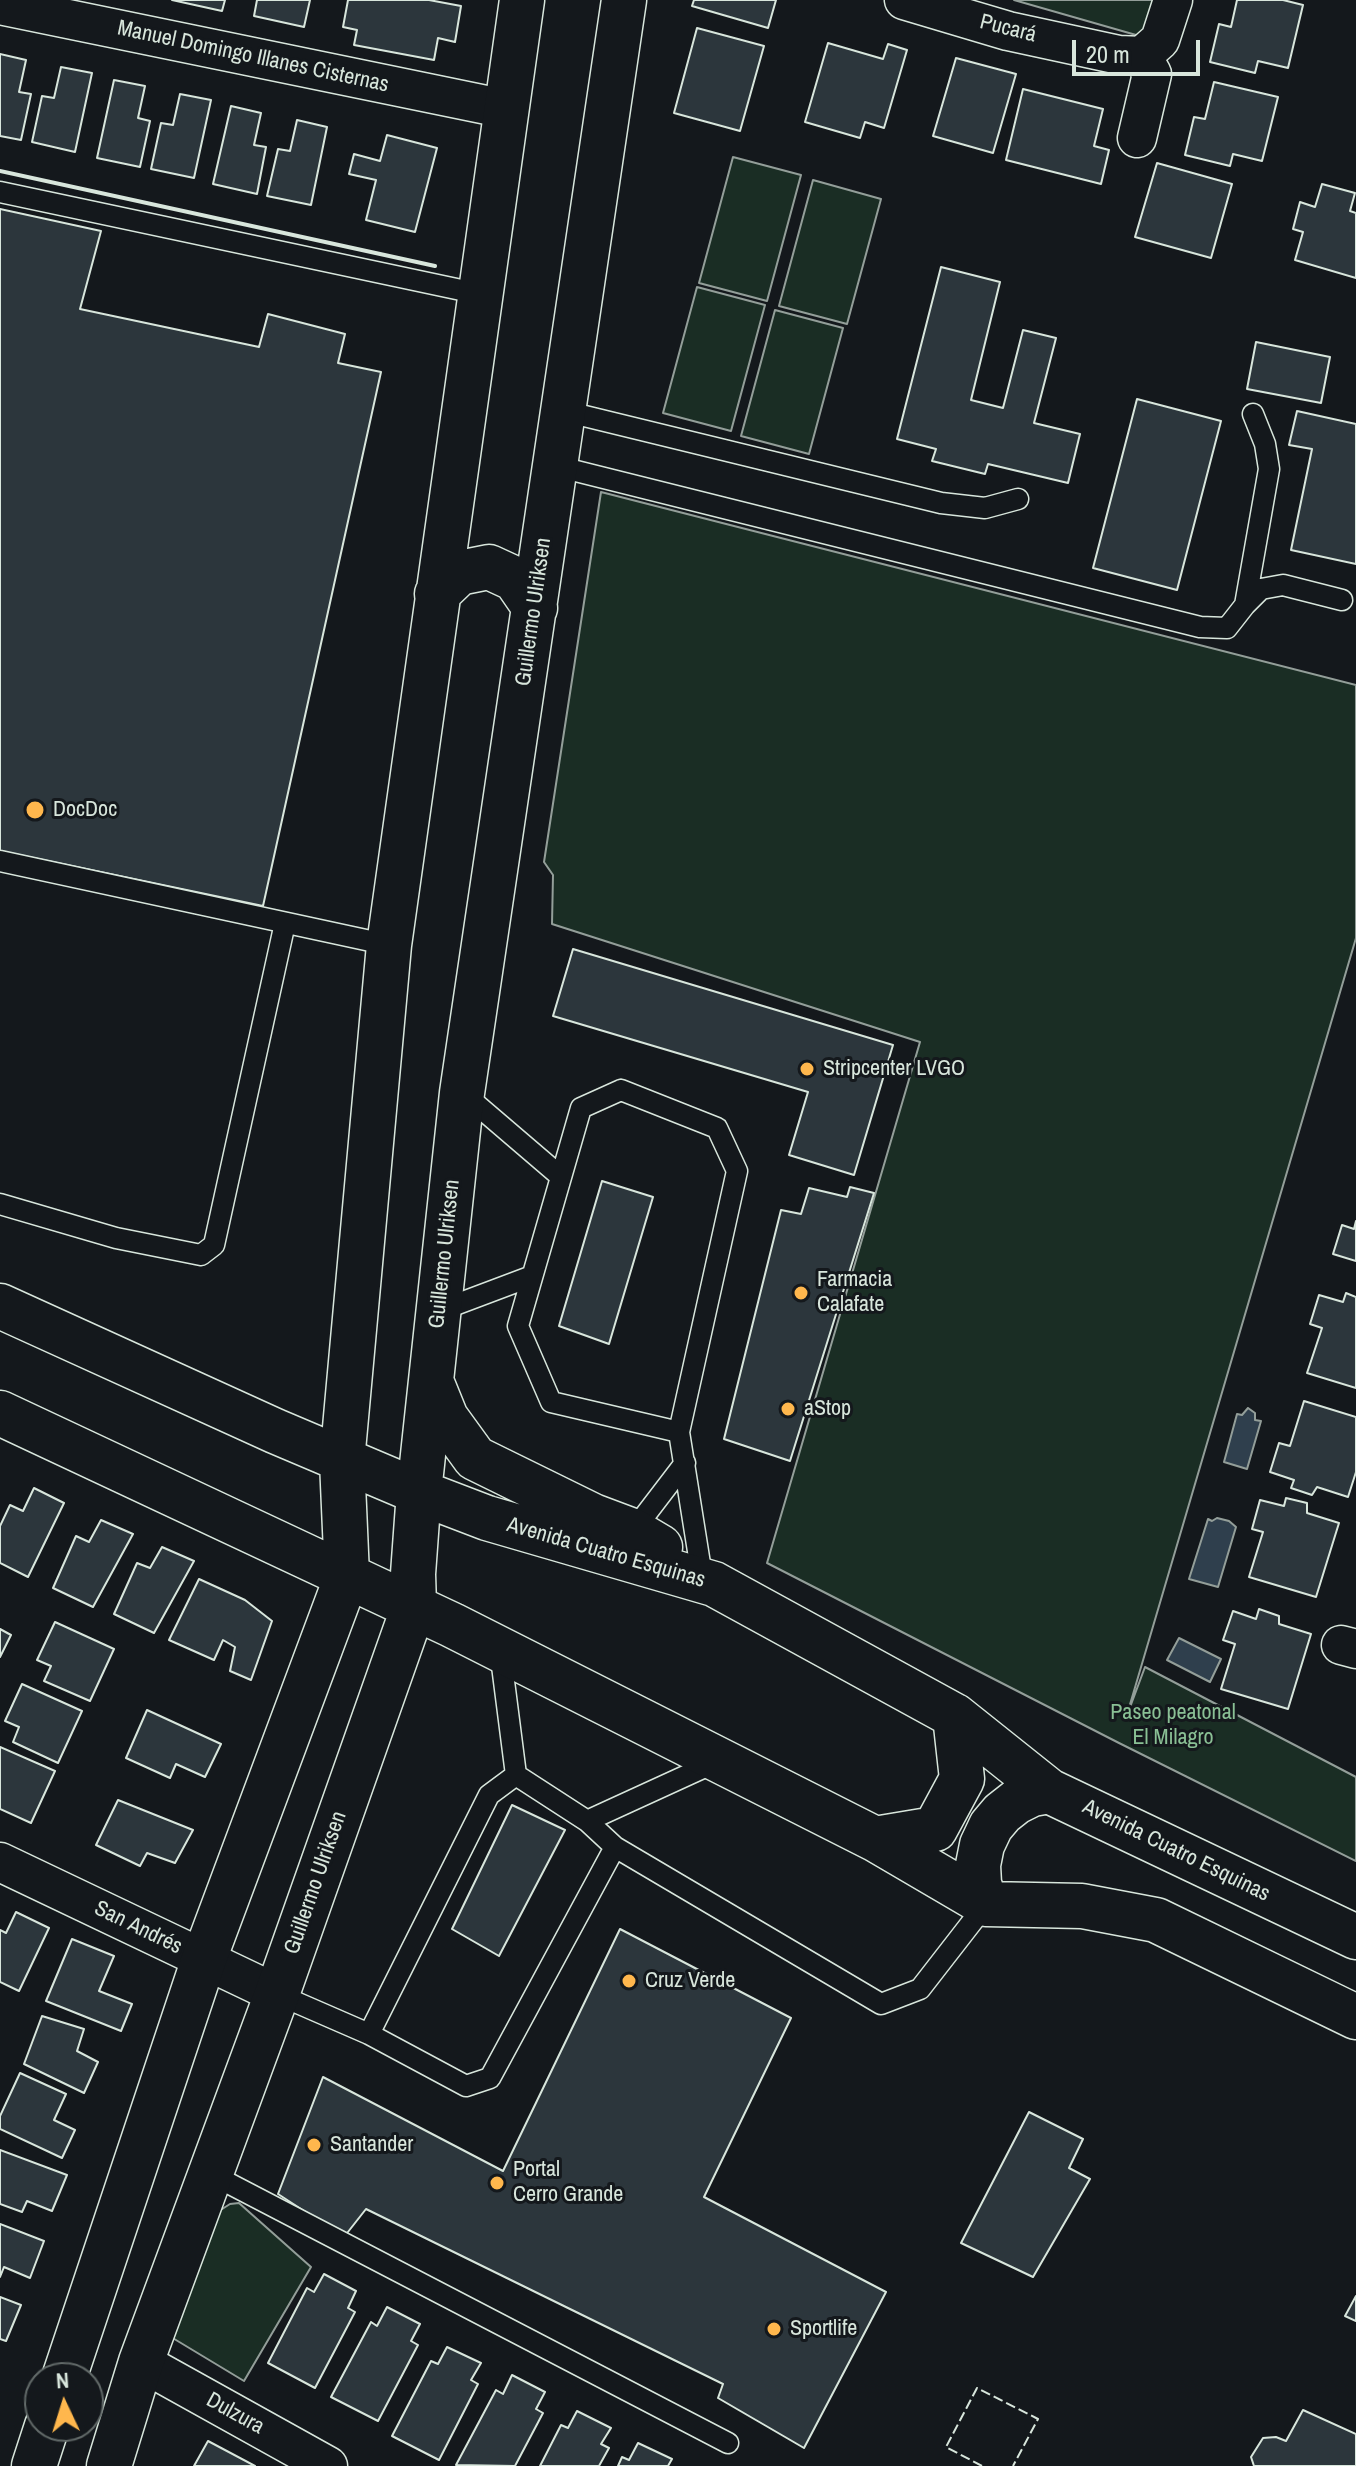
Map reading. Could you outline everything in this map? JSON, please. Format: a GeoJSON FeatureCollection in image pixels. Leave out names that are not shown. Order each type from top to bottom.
{"type":"FeatureCollection","features":[{"type":"Feature","properties":{"kind":"main road"},"geometry":{"type":"LineString","coordinates":[[69,2362],[204,1959],[347,1576],[342,1461],[389,945],[522,0]]}},
{"type":"Feature","properties":{"kind":"main road","name":"Guillermo Ulriksen"},"geometry":{"type":"LineString","coordinates":[[109,2466],[141,2362],[277,1994],[414,1606],[413,1574],[419,1492],[462,1093],[624,0]]}},
{"type":"Feature","properties":{"kind":"main road"},"geometry":{"type":"LineString","coordinates":[[437,594],[459,573],[489,567],[515,579],[535,608]]}},
{"type":"Feature","properties":{"kind":"main road","name":"Avenida Cuatro Esquinas"},"geometry":{"type":"LineString","coordinates":[[0,1306],[342,1461],[419,1492],[487,1518],[708,1577],[955,1716],[1049,1791],[1356,1937]]}},
{"type":"Feature","properties":{"kind":"main road"},"geometry":{"type":"LineString","coordinates":[[431,1381],[446,1418],[475,1458],[593,1516],[633,1531],[708,1577]]}},
{"type":"Feature","properties":{"kind":"main road"},"geometry":{"type":"LineString","coordinates":[[0,1413],[414,1606],[875,1839],[986,1904],[1082,1906],[1156,1920],[1356,2017]]}},
{"type":"Feature","properties":{"kind":"main road"},"geometry":{"type":"LineString","coordinates":[[875,1839],[935,1829],[962,1779],[955,1716]]}},
{"type":"Feature","properties":{"kind":"main road"},"geometry":{"type":"LineString","coordinates":[[986,1904],[979,1884],[978,1865],[982,1845],[991,1826],[1016,1802],[1032,1794],[1049,1791]]}},
{"type":"Feature","properties":{"kind":"main road"},"geometry":{"type":"LineString","coordinates":[[34,2466],[42,2442]]}},
{"type":"Feature","properties":{"kind":"street","name":"Pucará"},"geometry":{"type":"LineString","coordinates":[[904,0],[1008,31],[1119,55],[1142,56]]}},
{"type":"Feature","properties":{"kind":"street"},"geometry":{"type":"LineString","coordinates":[[1137,138],[1152,74],[1142,56],[1160,40],[1173,0]]}},
{"type":"Feature","properties":{"kind":"street","name":"Manuel Domingo Illanes Cisternas"},"geometry":{"type":"LineString","coordinates":[[0,5],[506,109]]}},
{"type":"Feature","properties":{"kind":"street","name":"San Andrés"},"geometry":{"type":"LineString","coordinates":[[0,1862],[277,1994]]}},
{"type":"Feature","properties":{"kind":"street","name":"Dulzura"},"geometry":{"type":"LineString","coordinates":[[141,2362],[328,2466]]}},
{"type":"Feature","properties":{"kind":"lane"},"geometry":{"type":"LineString","coordinates":[[0,192],[480,294]]}},
{"type":"Feature","properties":{"kind":"lane"},"geometry":{"type":"LineString","coordinates":[[564,411],[941,503],[985,508],[1018,499]]}},
{"type":"Feature","properties":{"kind":"lane"},"geometry":{"type":"LineString","coordinates":[[1245,605],[1269,469],[1265,444],[1253,414]]}},
{"type":"Feature","properties":{"kind":"lane"},"geometry":{"type":"LineString","coordinates":[[556,466],[1200,627],[1227,628],[1261,589],[1283,585],[1342,600]]}},
{"type":"Feature","properties":{"kind":"lane"},"geometry":{"type":"LineString","coordinates":[[0,861],[389,945]]}},
{"type":"Feature","properties":{"kind":"lane"},"geometry":{"type":"LineString","coordinates":[[0,1204],[116,1238],[201,1255],[214,1245],[285,923]]}},
{"type":"Feature","properties":{"kind":"lane"},"geometry":{"type":"LineString","coordinates":[[679,1432],[551,1402],[518,1326],[581,1108],[621,1090],[717,1128],[737,1171],[679,1432],[708,1577]]}},
{"type":"Feature","properties":{"kind":"lane"},"geometry":{"type":"LineString","coordinates":[[462,1093],[560,1176]]}},
{"type":"Feature","properties":{"kind":"lane"},"geometry":{"type":"LineString","coordinates":[[439,1311],[532,1276]]}},
{"type":"Feature","properties":{"kind":"lane"},"geometry":{"type":"LineString","coordinates":[[633,1531],[685,1463]]}},
{"type":"Feature","properties":{"kind":"lane"},"geometry":{"type":"LineString","coordinates":[[500,1649],[516,1775],[587,1821],[615,1847],[881,2004],[920,1989],[986,1904]]}},
{"type":"Feature","properties":{"kind":"lane"},"geometry":{"type":"LineString","coordinates":[[587,1821],[720,1761]]}},
{"type":"Feature","properties":{"kind":"lane"},"geometry":{"type":"LineString","coordinates":[[369,2034],[489,1795],[516,1775]]}},
{"type":"Feature","properties":{"kind":"lane"},"geometry":{"type":"LineString","coordinates":[[277,1994],[369,2034],[466,2086],[490,2078],[615,1847]]}},
{"type":"Feature","properties":{"kind":"lane"},"geometry":{"type":"LineString","coordinates":[[209,2173],[728,2443]]}},
{"type":"Feature","properties":{"kind":"green space"},"geometry":{"type":"Polygon","coordinates":[[[1014,0],[1165,0],[1150,39],[1014,0]]]}},
{"type":"Feature","properties":{"kind":"green space"},"geometry":{"type":"Polygon","coordinates":[[[733,157],[801,175],[767,301],[699,283],[733,157]]]}},
{"type":"Feature","properties":{"kind":"green space"},"geometry":{"type":"Polygon","coordinates":[[[813,180],[881,199],[847,324],[779,306],[813,180]]]}},
{"type":"Feature","properties":{"kind":"green space"},"geometry":{"type":"Polygon","coordinates":[[[697,287],[765,305],[731,431],[663,413],[697,287]]]}},
{"type":"Feature","properties":{"kind":"green space"},"geometry":{"type":"Polygon","coordinates":[[[775,310],[843,328],[809,454],[741,436],[775,310]]]}},
{"type":"Feature","properties":{"kind":"green space","name":"Paseo peatonal El Milagro"},"geometry":{"type":"Polygon","coordinates":[[[601,492],[1356,685],[1356,938],[1126,1718],[1145,1667],[1356,1777],[1356,1861],[767,1563],[920,1042],[552,924],[553,875],[544,862],[601,492]]]}},
{"type":"Feature","properties":{"kind":"green space"},"geometry":{"type":"Polygon","coordinates":[[[239,2203],[311,2267],[244,2381],[171,2337],[219,2211],[230,2204],[239,2203]]]}},
{"type":"Feature","properties":{"kind":"water"},"geometry":{"type":"Polygon","coordinates":[[[1248,1408],[1255,1413],[1255,1420],[1261,1421],[1247,1469],[1224,1462],[1237,1414],[1242,1415],[1248,1408]]]}},
{"type":"Feature","properties":{"kind":"water"},"geometry":{"type":"Polygon","coordinates":[[[1217,1518],[1229,1521],[1236,1527],[1218,1587],[1189,1579],[1208,1519],[1212,1521],[1217,1518]]]}},
{"type":"Feature","properties":{"kind":"water"},"geometry":{"type":"Polygon","coordinates":[[[1179,1638],[1221,1659],[1210,1682],[1167,1660],[1179,1638]]]}},
{"type":"Feature","properties":{"kind":"building"},"geometry":{"type":"Polygon","coordinates":[[[172,0],[225,0],[222,11],[172,0]]]}},
{"type":"Feature","properties":{"kind":"building"},"geometry":{"type":"Polygon","coordinates":[[[257,0],[310,0],[304,27],[254,16],[257,0]]]}},
{"type":"Feature","properties":{"kind":"building"},"geometry":{"type":"Polygon","coordinates":[[[348,0],[429,0],[461,6],[455,42],[438,38],[434,60],[354,45],[357,30],[343,27],[348,0]]]}},
{"type":"Feature","properties":{"kind":"building"},"geometry":{"type":"Polygon","coordinates":[[[694,0],[776,0],[768,28],[692,6],[694,0]]]}},
{"type":"Feature","properties":{"kind":"building"},"geometry":{"type":"Polygon","coordinates":[[[1237,0],[1283,0],[1303,5],[1288,68],[1258,61],[1255,73],[1210,62],[1219,24],[1231,27],[1237,0]]]}},
{"type":"Feature","properties":{"kind":"building"},"geometry":{"type":"Polygon","coordinates":[[[697,28],[764,46],[740,131],[674,113],[697,28]]]}},
{"type":"Feature","properties":{"kind":"building"},"geometry":{"type":"Polygon","coordinates":[[[828,43],[883,59],[888,44],[907,50],[884,128],[865,122],[860,138],[805,122],[828,43]]]}},
{"type":"Feature","properties":{"kind":"building"},"geometry":{"type":"Polygon","coordinates":[[[0,54],[26,60],[19,92],[31,94],[21,140],[0,136],[0,54]]]}},
{"type":"Feature","properties":{"kind":"building"},"geometry":{"type":"Polygon","coordinates":[[[956,58],[1016,74],[993,153],[933,136],[956,58]]]}},
{"type":"Feature","properties":{"kind":"building"},"geometry":{"type":"Polygon","coordinates":[[[61,67],[92,73],[75,152],[32,142],[42,96],[54,98],[61,67]]]}},
{"type":"Feature","properties":{"kind":"building"},"geometry":{"type":"Polygon","coordinates":[[[114,80],[145,86],[138,118],[150,121],[140,167],[97,158],[114,80]]]}},
{"type":"Feature","properties":{"kind":"building"},"geometry":{"type":"Polygon","coordinates":[[[1214,82],[1278,97],[1262,161],[1233,154],[1230,166],[1185,155],[1194,117],[1205,119],[1214,82]]]}},
{"type":"Feature","properties":{"kind":"building"},"geometry":{"type":"Polygon","coordinates":[[[1023,89],[1103,109],[1094,146],[1109,150],[1101,184],[1006,160],[1023,89]]]}},
{"type":"Feature","properties":{"kind":"building"},"geometry":{"type":"Polygon","coordinates":[[[180,94],[211,100],[194,178],[151,169],[161,123],[173,125],[180,94]]]}},
{"type":"Feature","properties":{"kind":"building"},"geometry":{"type":"Polygon","coordinates":[[[231,106],[261,113],[254,145],[266,147],[257,194],[213,184],[231,106]]]}},
{"type":"Feature","properties":{"kind":"building"},"geometry":{"type":"Polygon","coordinates":[[[297,120],[327,127],[311,205],[267,196],[278,149],[290,151],[297,120]]]}},
{"type":"Feature","properties":{"kind":"building"},"geometry":{"type":"Polygon","coordinates":[[[387,135],[437,148],[415,232],[366,220],[376,180],[349,174],[354,154],[380,161],[387,135]]]}},
{"type":"Feature","properties":{"kind":"building"},"geometry":{"type":"Polygon","coordinates":[[[1157,163],[1232,184],[1211,258],[1135,237],[1157,163]]]}},
{"type":"Feature","properties":{"kind":"building"},"geometry":{"type":"Polygon","coordinates":[[[1322,184],[1355,193],[1350,211],[1356,213],[1356,278],[1295,260],[1303,232],[1293,229],[1300,202],[1315,207],[1322,184]]]}},
{"type":"Feature","properties":{"kind":"building"},"geometry":{"type":"Polygon","coordinates":[[[0,209],[101,231],[80,309],[259,347],[268,314],[345,334],[338,363],[381,372],[263,906],[0,851],[0,209]]]}},
{"type":"Feature","properties":{"kind":"building"},"geometry":{"type":"Polygon","coordinates":[[[941,267],[1000,282],[971,400],[1003,408],[1023,330],[1056,338],[1034,423],[1080,434],[1068,483],[988,464],[985,474],[932,461],[936,449],[897,439],[941,267]]]}},
{"type":"Feature","properties":{"kind":"building"},"geometry":{"type":"Polygon","coordinates":[[[1256,342],[1330,357],[1321,403],[1247,389],[1256,342]]]}},
{"type":"Feature","properties":{"kind":"building"},"geometry":{"type":"Polygon","coordinates":[[[1137,399],[1221,421],[1177,590],[1093,568],[1137,399]]]}},
{"type":"Feature","properties":{"kind":"building"},"geometry":{"type":"Polygon","coordinates":[[[1297,411],[1356,424],[1356,564],[1291,550],[1312,449],[1289,445],[1297,411]]]}},
{"type":"Feature","properties":{"kind":"building","name":"Stripcenter LVGO"},"geometry":{"type":"Polygon","coordinates":[[[573,949],[893,1045],[854,1175],[789,1155],[808,1092],[553,1016],[573,949]]]}},
{"type":"Feature","properties":{"kind":"building"},"geometry":{"type":"Polygon","coordinates":[[[602,1181],[653,1197],[609,1344],[559,1326],[602,1181]]]}},
{"type":"Feature","properties":{"kind":"building"},"geometry":{"type":"Polygon","coordinates":[[[850,1187],[874,1193],[790,1461],[724,1439],[781,1210],[801,1214],[809,1188],[847,1197],[850,1187]]]}},
{"type":"Feature","properties":{"kind":"building"},"geometry":{"type":"Polygon","coordinates":[[[1356,1221],[1356,1261],[1333,1254],[1342,1225],[1354,1229],[1356,1221]]]}},
{"type":"Feature","properties":{"kind":"building"},"geometry":{"type":"Polygon","coordinates":[[[1346,1293],[1356,1297],[1356,1388],[1307,1373],[1322,1328],[1310,1324],[1319,1295],[1343,1302],[1346,1293]]]}},
{"type":"Feature","properties":{"kind":"building"},"geometry":{"type":"Polygon","coordinates":[[[1304,1401],[1356,1417],[1356,1472],[1348,1497],[1317,1487],[1312,1495],[1291,1488],[1294,1480],[1270,1472],[1279,1443],[1290,1446],[1304,1401]]]}},
{"type":"Feature","properties":{"kind":"building"},"geometry":{"type":"Polygon","coordinates":[[[34,1488],[64,1503],[28,1577],[0,1563],[0,1526],[10,1505],[23,1511],[34,1488]]]}},
{"type":"Feature","properties":{"kind":"building"},"geometry":{"type":"Polygon","coordinates":[[[1286,1498],[1307,1503],[1307,1513],[1339,1523],[1316,1597],[1249,1577],[1263,1532],[1252,1529],[1260,1500],[1284,1506],[1286,1498]]]}},
{"type":"Feature","properties":{"kind":"building"},"geometry":{"type":"Polygon","coordinates":[[[101,1520],[133,1534],[93,1607],[53,1588],[76,1536],[89,1542],[101,1520]]]}},
{"type":"Feature","properties":{"kind":"building"},"geometry":{"type":"Polygon","coordinates":[[[162,1547],[194,1561],[154,1633],[114,1614],[137,1563],[150,1568],[162,1547]]]}},
{"type":"Feature","properties":{"kind":"building"},"geometry":{"type":"Polygon","coordinates":[[[199,1579],[245,1600],[272,1621],[251,1680],[230,1671],[235,1647],[223,1640],[214,1660],[169,1640],[199,1579]]]}},
{"type":"Feature","properties":{"kind":"building"},"geometry":{"type":"Polygon","coordinates":[[[1259,1609],[1279,1616],[1279,1624],[1311,1634],[1288,1709],[1221,1689],[1235,1644],[1223,1640],[1233,1611],[1256,1619],[1259,1609]]]}},
{"type":"Feature","properties":{"kind":"building"},"geometry":{"type":"Polygon","coordinates":[[[55,1622],[114,1649],[90,1701],[44,1681],[51,1666],[37,1660],[55,1622]]]}},
{"type":"Feature","properties":{"kind":"building"},"geometry":{"type":"Polygon","coordinates":[[[0,1629],[11,1635],[0,1657],[0,1629]]]}},
{"type":"Feature","properties":{"kind":"building"},"geometry":{"type":"Polygon","coordinates":[[[22,1684],[82,1711],[58,1763],[13,1742],[19,1727],[5,1721],[22,1684]]]}},
{"type":"Feature","properties":{"kind":"building"},"geometry":{"type":"Polygon","coordinates":[[[147,1710],[221,1744],[205,1777],[176,1764],[170,1778],[126,1758],[147,1710]]]}},
{"type":"Feature","properties":{"kind":"building"},"geometry":{"type":"Polygon","coordinates":[[[0,1747],[55,1771],[31,1823],[0,1809],[0,1747]]]}},
{"type":"Feature","properties":{"kind":"building"},"geometry":{"type":"Polygon","coordinates":[[[118,1800],[193,1830],[175,1863],[147,1853],[140,1866],[96,1845],[118,1800]]]}},
{"type":"Feature","properties":{"kind":"building"},"geometry":{"type":"Polygon","coordinates":[[[512,1805],[565,1830],[499,1956],[452,1929],[512,1805]]]}},
{"type":"Feature","properties":{"kind":"building"},"geometry":{"type":"Polygon","coordinates":[[[16,1912],[49,1928],[19,1991],[0,1982],[0,1930],[6,1933],[16,1912]]]}},
{"type":"Feature","properties":{"kind":"building","name":"Portal Cerro Grande"},"geometry":{"type":"Polygon","coordinates":[[[620,1929],[791,2018],[704,2197],[886,2292],[804,2448],[718,2398],[723,2384],[366,2209],[344,2237],[278,2194],[323,2077],[503,2171],[620,1929]]]}},
{"type":"Feature","properties":{"kind":"building"},"geometry":{"type":"Polygon","coordinates":[[[72,1939],[114,1956],[99,1991],[132,2004],[121,2031],[46,2001],[72,1939]]]}},
{"type":"Feature","properties":{"kind":"building"},"geometry":{"type":"Polygon","coordinates":[[[42,2016],[84,2029],[77,2051],[98,2062],[84,2093],[24,2064],[42,2016]]]}},
{"type":"Feature","properties":{"kind":"building"},"geometry":{"type":"Polygon","coordinates":[[[20,2073],[66,2094],[54,2120],[75,2130],[62,2158],[0,2129],[0,2116],[20,2073]]]}},
{"type":"Feature","properties":{"kind":"building"},"geometry":{"type":"Polygon","coordinates":[[[1029,2112],[1083,2139],[1069,2168],[1090,2179],[1033,2277],[961,2243],[1029,2112]]]}},
{"type":"Feature","properties":{"kind":"building"},"geometry":{"type":"Polygon","coordinates":[[[0,2150],[67,2175],[52,2211],[27,2201],[22,2212],[0,2204],[0,2150]]]}},
{"type":"Feature","properties":{"kind":"building"},"geometry":{"type":"Polygon","coordinates":[[[0,2224],[44,2241],[30,2278],[4,2267],[0,2277],[0,2224]]]}},
{"type":"Feature","properties":{"kind":"building"},"geometry":{"type":"Polygon","coordinates":[[[324,2274],[356,2291],[348,2308],[355,2312],[315,2388],[268,2363],[307,2288],[314,2292],[324,2274]]]}},
{"type":"Feature","properties":{"kind":"building"},"geometry":{"type":"Polygon","coordinates":[[[1356,2296],[1356,2321],[1345,2316],[1356,2296]]]}},
{"type":"Feature","properties":{"kind":"building"},"geometry":{"type":"Polygon","coordinates":[[[0,2297],[21,2305],[6,2341],[0,2339],[0,2297]]]}},
{"type":"Feature","properties":{"kind":"building"},"geometry":{"type":"Polygon","coordinates":[[[387,2307],[420,2324],[411,2341],[418,2345],[378,2421],[331,2397],[371,2322],[377,2326],[387,2307]]]}},
{"type":"Feature","properties":{"kind":"building"},"geometry":{"type":"Polygon","coordinates":[[[447,2347],[481,2363],[471,2380],[478,2384],[439,2460],[392,2436],[431,2361],[438,2364],[447,2347]]]}},
{"type":"Feature","properties":{"kind":"building"},"geometry":{"type":"Polygon","coordinates":[[[512,2375],[545,2392],[536,2409],[543,2413],[515,2466],[456,2465],[496,2390],[503,2394],[512,2375]]]}},
{"type":"Feature","properties":{"kind":"building"},"geometry":{"type":"Polygon","coordinates":[[[1303,2410],[1356,2434],[1356,2466],[1254,2466],[1251,2457],[1263,2438],[1276,2437],[1286,2441],[1303,2410]]]}},
{"type":"Feature","properties":{"kind":"building"},"geometry":{"type":"Polygon","coordinates":[[[577,2411],[611,2428],[601,2444],[609,2448],[599,2466],[540,2466],[561,2425],[568,2428],[577,2411]]]}},
{"type":"Feature","properties":{"kind":"building"},"geometry":{"type":"Polygon","coordinates":[[[208,2441],[255,2466],[194,2466],[208,2441]]]}},
{"type":"Feature","properties":{"kind":"building"},"geometry":{"type":"Polygon","coordinates":[[[638,2443],[672,2459],[668,2466],[618,2466],[622,2457],[629,2460],[638,2443]]]}},
{"type":"Feature","properties":{"kind":"fence"},"geometry":{"type":"LineString","coordinates":[[982,2466],[946,2447],[977,2388],[1038,2419],[1013,2466]]}},
{"type":"Feature","properties":{"kind":"wall"},"geometry":{"type":"LineString","coordinates":[[0,171],[435,266]]}},
{"type":"Feature","properties":{"kind":"place","name":"DocDoc"},"geometry":{"type":"Point","coordinates":[35,810]}},
{"type":"Feature","properties":{"kind":"place","name":"Stripcenter LVGO"},"geometry":{"type":"Point","coordinates":[807,1069]}},
{"type":"Feature","properties":{"kind":"place","name":"Farmacia Calafate"},"geometry":{"type":"Point","coordinates":[801,1293]}},
{"type":"Feature","properties":{"kind":"place","name":"aStop"},"geometry":{"type":"Point","coordinates":[788,1409]}},
{"type":"Feature","properties":{"kind":"place","name":"Cruz Verde"},"geometry":{"type":"Point","coordinates":[629,1981]}},
{"type":"Feature","properties":{"kind":"place","name":"Santander"},"geometry":{"type":"Point","coordinates":[314,2145]}},
{"type":"Feature","properties":{"kind":"place","name":"Portal Cerro Grande"},"geometry":{"type":"Point","coordinates":[497,2183]}},
{"type":"Feature","properties":{"kind":"place","name":"Sportlife"},"geometry":{"type":"Point","coordinates":[774,2329]}}]}
